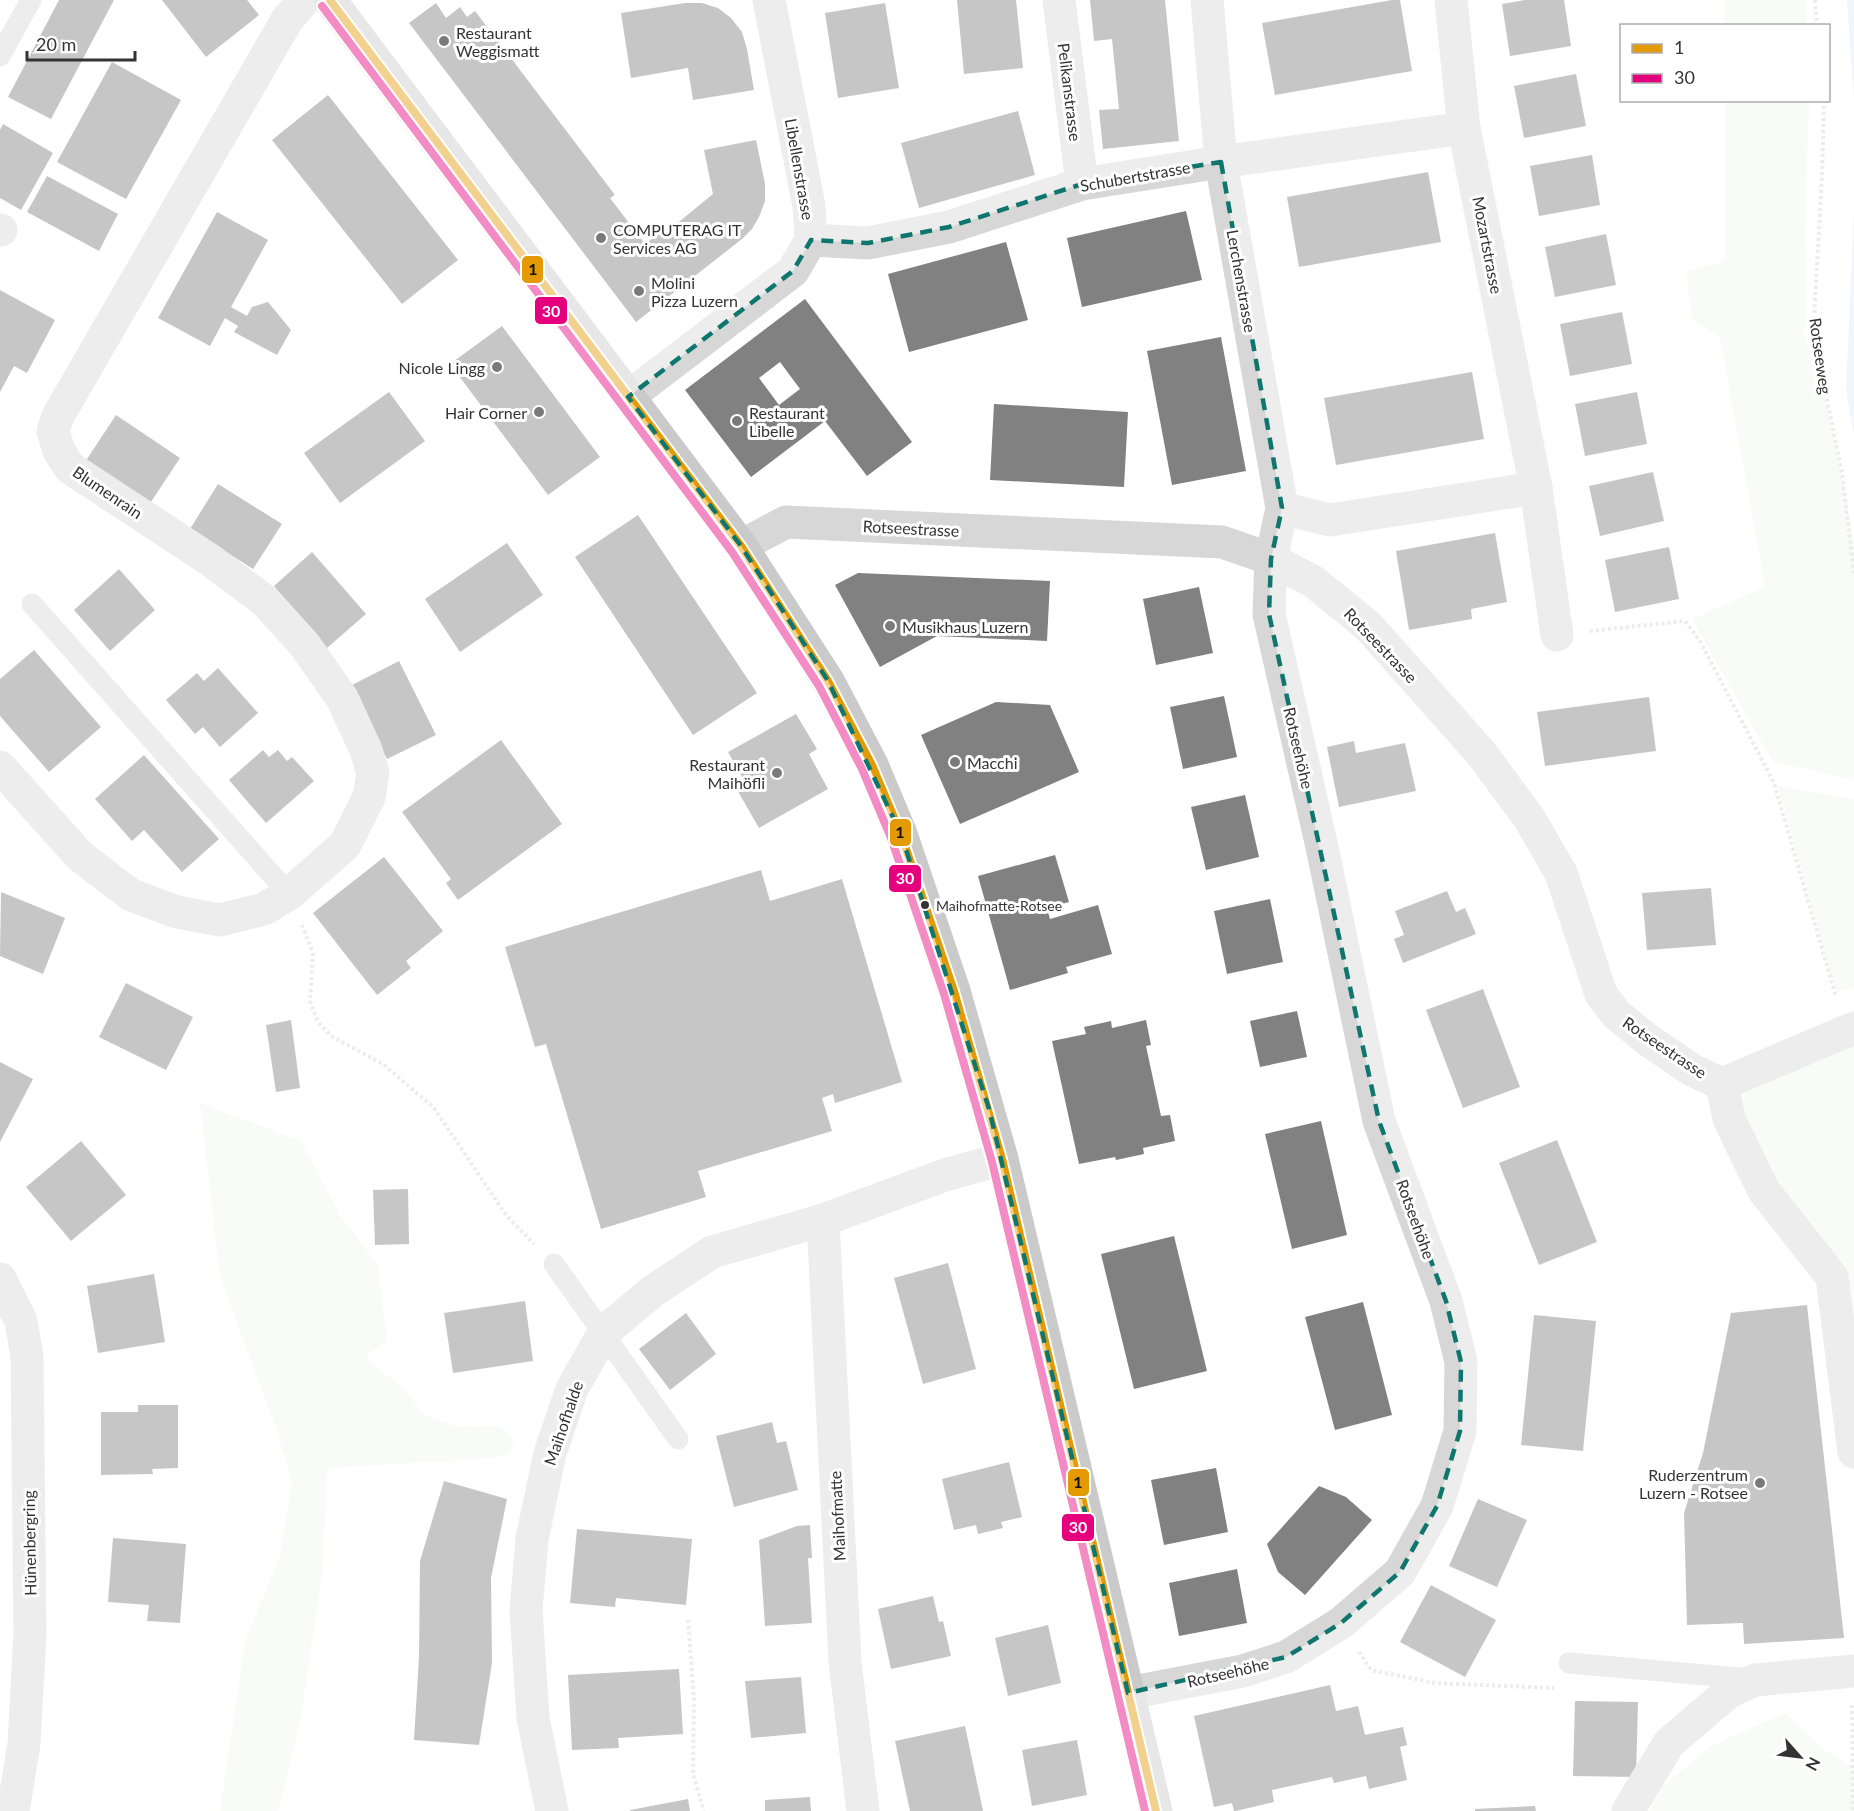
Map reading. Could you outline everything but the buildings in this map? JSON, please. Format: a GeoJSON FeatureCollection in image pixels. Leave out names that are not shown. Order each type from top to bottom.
{"type":"FeatureCollection","features":[{"type":"Feature","properties":{"kind":"main road"},"geometry":{"type":"LineString","coordinates":[[330,0],[741,546],[828,681],[876,775],[901,834],[926,904],[954,991],[1002,1159],[1156,1811]]}},
{"type":"Feature","properties":{"kind":"street","name":"Blumenrain"},"geometry":{"type":"LineString","coordinates":[[290,894],[345,845],[369,797],[373,773],[366,750],[342,698],[304,644],[265,601],[210,560],[70,468],[59,451],[53,431],[58,416],[287,20],[304,0]]}},
{"type":"Feature","properties":{"kind":"street","name":"Libellenstrasse"},"geometry":{"type":"LineString","coordinates":[[628,397],[793,271],[811,240],[809,206],[769,0]]}},
{"type":"Feature","properties":{"kind":"street","name":"Pelikanstrasse"},"geometry":{"type":"LineString","coordinates":[[1059,0],[1082,184]]}},
{"type":"Feature","properties":{"kind":"street","name":"Lerchenstrasse"},"geometry":{"type":"LineString","coordinates":[[1207,0],[1221,162],[1282,508],[1271,559]]}},
{"type":"Feature","properties":{"kind":"street","name":"Mozartstrasse"},"geometry":{"type":"LineString","coordinates":[[1451,0],[1464,128],[1536,488],[1557,635]]}},
{"type":"Feature","properties":{"kind":"street","name":"Schubertstrasse"},"geometry":{"type":"LineString","coordinates":[[811,240],[868,243],[949,227],[1082,184],[1464,128]]}},
{"type":"Feature","properties":{"kind":"street"},"geometry":{"type":"LineString","coordinates":[[1282,508],[1330,520],[1536,488]]}},
{"type":"Feature","properties":{"kind":"street","name":"Rotseestrasse"},"geometry":{"type":"LineString","coordinates":[[741,546],[786,522],[1222,542],[1271,559],[1314,582],[1368,626],[1481,753],[1529,818],[1561,873],[1601,994],[1616,1014],[1648,1041],[1722,1084]]}},
{"type":"Feature","properties":{"kind":"street","name":"Rotseehöhe"},"geometry":{"type":"LineString","coordinates":[[1128,1693],[1243,1671],[1286,1657],[1341,1623],[1400,1572],[1437,1506],[1460,1431],[1461,1362],[1446,1301],[1379,1121],[1322,847],[1269,614],[1271,559]]}},
{"type":"Feature","properties":{"kind":"street"},"geometry":{"type":"LineString","coordinates":[[3,776],[80,856],[131,895],[177,912],[220,920],[264,909],[290,894]]}},
{"type":"Feature","properties":{"kind":"street","name":"Rotseestrasse"},"geometry":{"type":"LineString","coordinates":[[1722,1084],[1850,1030]]}},
{"type":"Feature","properties":{"kind":"street","name":"Rotseestrasse"},"geometry":{"type":"LineString","coordinates":[[1722,1084],[1729,1119],[1764,1191],[1832,1277],[1854,1452]]}},
{"type":"Feature","properties":{"kind":"street","name":"Maihofhalde"},"geometry":{"type":"LineString","coordinates":[[552,1811],[532,1718],[526,1610],[532,1539],[550,1453],[572,1389],[604,1332],[653,1291],[712,1252],[823,1220],[945,1175],[1002,1159]]}},
{"type":"Feature","properties":{"kind":"street","name":"Maihofmatte"},"geometry":{"type":"LineString","coordinates":[[823,1220],[844,1662],[863,1811]]}},
{"type":"Feature","properties":{"kind":"street","name":"Hünenbergring"},"geometry":{"type":"LineString","coordinates":[[0,1279],[21,1321],[27,1356],[30,1634],[24,1744],[13,1811]]}},
{"type":"Feature","properties":{"kind":"street"},"geometry":{"type":"LineString","coordinates":[[1628,1811],[1670,1743],[1729,1692],[1755,1680],[1853,1671]]}},
{"type":"Feature","properties":{"kind":"lane"},"geometry":{"type":"LineString","coordinates":[[0,56],[31,0]]}},
{"type":"Feature","properties":{"kind":"lane"},"geometry":{"type":"LineString","coordinates":[[32,604],[290,894]]}},
{"type":"Feature","properties":{"kind":"lane"},"geometry":{"type":"LineString","coordinates":[[555,1264],[678,1439]]}},
{"type":"Feature","properties":{"kind":"lane"},"geometry":{"type":"LineString","coordinates":[[1569,1663],[1755,1680]]}},
{"type":"Feature","properties":{"kind":"path"},"geometry":{"type":"LineString","coordinates":[[1815,0],[1817,24]]}},
{"type":"Feature","properties":{"kind":"path","name":"Rotseeweg"},"geometry":{"type":"LineString","coordinates":[[1824,102],[1814,319],[1820,365],[1842,473],[1854,573]]}},
{"type":"Feature","properties":{"kind":"path"},"geometry":{"type":"LineString","coordinates":[[1630,626],[1685,621],[1700,641],[1774,783],[1850,1030]]}},
{"type":"Feature","properties":{"kind":"path"},"geometry":{"type":"LineString","coordinates":[[290,894],[314,953],[310,1001],[318,1022],[331,1036],[383,1064],[434,1108],[506,1215],[555,1264]]}},
{"type":"Feature","properties":{"kind":"path"},"geometry":{"type":"LineString","coordinates":[[688,1620],[694,1699],[693,1774],[704,1811]]}},
{"type":"Feature","properties":{"kind":"path"},"geometry":{"type":"LineString","coordinates":[[1341,1623],[1371,1670],[1435,1683],[1558,1688]]}},
{"type":"Feature","properties":{"kind":"path"},"geometry":{"type":"LineString","coordinates":[[1853,1671],[1853,1811]]}},
{"type":"Feature","properties":{"kind":"highlighted area"},"geometry":{"type":"Polygon","coordinates":[[[1221,162],[1282,508],[1271,559],[1269,614],[1379,1121],[1446,1301],[1461,1362],[1460,1431],[1437,1506],[1400,1572],[1341,1623],[1286,1657],[1128,1693],[989,1109],[901,834],[828,681],[741,546],[628,397],[793,271],[811,240],[868,243],[949,227],[1082,184],[1221,162]]]}},
{"type":"Feature","properties":{"kind":"shaded area"},"geometry":{"type":"Polygon","coordinates":[[[1724,0],[1805,0],[1807,24],[1724,24],[1724,0]]]}},
{"type":"Feature","properties":{"kind":"shaded area"},"geometry":{"type":"Polygon","coordinates":[[[1847,0],[1854,0],[1854,102],[1847,0]]]}},
{"type":"Feature","properties":{"kind":"shaded area"},"geometry":{"type":"Polygon","coordinates":[[[1725,102],[1809,102],[1805,230],[1806,326],[1802,329],[1824,389],[1854,540],[1854,780],[1773,762],[1692,619],[1765,587],[1720,337],[1692,320],[1686,271],[1725,261],[1725,102]]]}},
{"type":"Feature","properties":{"kind":"shaded area"},"geometry":{"type":"Polygon","coordinates":[[[1854,208],[1854,436],[1846,389],[1854,208]]]}},
{"type":"Feature","properties":{"kind":"shaded area"},"geometry":{"type":"Polygon","coordinates":[[[1778,786],[1854,799],[1854,987],[1836,993],[1778,786]]]}},
{"type":"Feature","properties":{"kind":"shaded area"},"geometry":{"type":"Polygon","coordinates":[[[1854,1038],[1854,1319],[1848,1299],[1752,1149],[1740,1098],[1758,1080],[1854,1038]]]}},
{"type":"Feature","properties":{"kind":"shaded area"},"geometry":{"type":"Polygon","coordinates":[[[200,1103],[301,1141],[341,1217],[378,1265],[387,1341],[366,1355],[370,1362],[402,1387],[425,1415],[457,1427],[500,1426],[514,1440],[509,1453],[497,1458],[327,1468],[323,1570],[300,1722],[278,1811],[220,1811],[245,1641],[279,1559],[292,1482],[277,1431],[220,1277],[200,1103]]]}},
{"type":"Feature","properties":{"kind":"shaded area"},"geometry":{"type":"Polygon","coordinates":[[[1785,1713],[1822,1748],[1854,1768],[1854,1811],[1650,1811],[1661,1788],[1711,1746],[1785,1713]]]}},
{"type":"Feature","properties":{"kind":"transit line","name":"1"},"geometry":{"type":"LineString","coordinates":[[330,0],[741,546],[828,681],[872,765],[901,834],[954,991],[1002,1159],[1156,1811]]}},
{"type":"Feature","properties":{"kind":"transit line","name":"30"},"geometry":{"type":"LineString","coordinates":[[322,6],[732,552],[819,686],[862,769],[891,838],[944,994],[992,1162],[1145,1811]]}},
{"type":"Feature","properties":{"kind":"place","name":"Restaurant Weggismatt"},"geometry":{"type":"Point","coordinates":[444,41]}},
{"type":"Feature","properties":{"kind":"place","name":"COMPUTERAG IT Services AG"},"geometry":{"type":"Point","coordinates":[601,238]}},
{"type":"Feature","properties":{"kind":"place","name":"Molini Pizza Luzern"},"geometry":{"type":"Point","coordinates":[639,291]}},
{"type":"Feature","properties":{"kind":"place","name":"Nicole Lingg"},"geometry":{"type":"Point","coordinates":[497,367]}},
{"type":"Feature","properties":{"kind":"place","name":"Hair Corner"},"geometry":{"type":"Point","coordinates":[539,412]}},
{"type":"Feature","properties":{"kind":"place","name":"Restaurant Libelle"},"geometry":{"type":"Point","coordinates":[737,421]}},
{"type":"Feature","properties":{"kind":"place","name":"Musikhaus Luzern"},"geometry":{"type":"Point","coordinates":[890,626]}},
{"type":"Feature","properties":{"kind":"place","name":"Macchi"},"geometry":{"type":"Point","coordinates":[955,762]}},
{"type":"Feature","properties":{"kind":"place","name":"Restaurant Maihöfli"},"geometry":{"type":"Point","coordinates":[777,773]}},
{"type":"Feature","properties":{"kind":"place","name":"Maihofmatte-Rotsee"},"geometry":{"type":"Point","coordinates":[925,905]}},
{"type":"Feature","properties":{"kind":"place","name":"Ruderzentrum Luzern - Rotsee"},"geometry":{"type":"Point","coordinates":[1760,1483]}}]}
